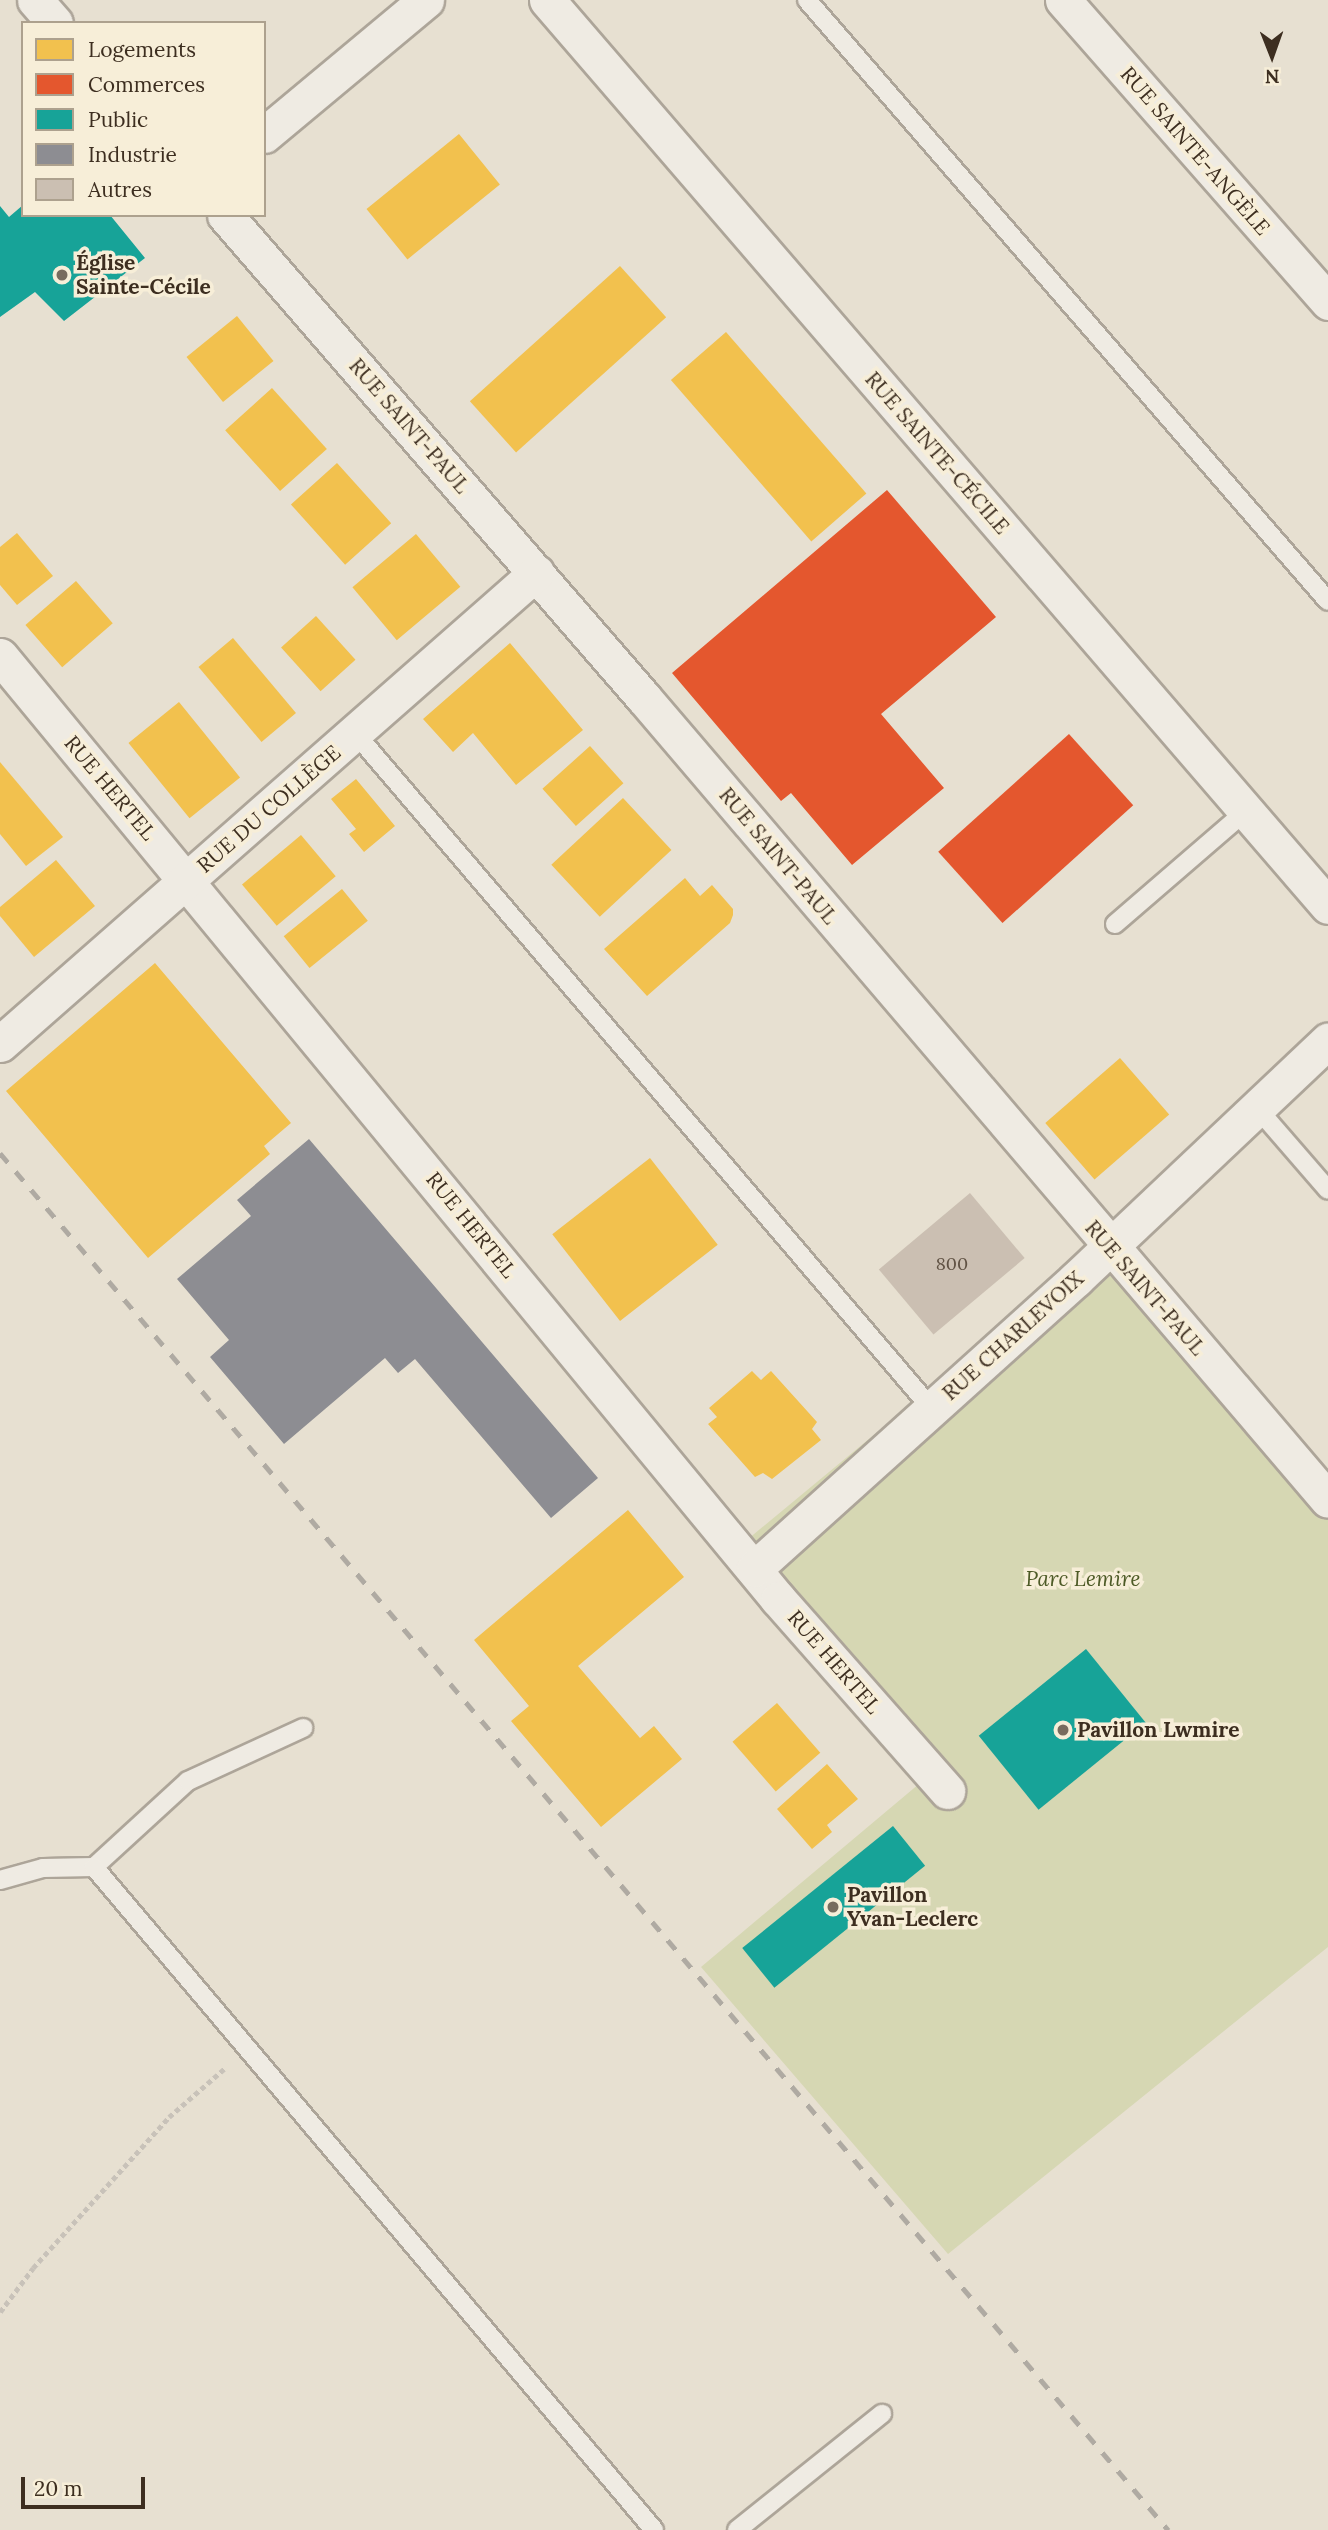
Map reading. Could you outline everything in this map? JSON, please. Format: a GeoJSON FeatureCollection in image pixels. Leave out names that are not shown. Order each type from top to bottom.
{"type":"FeatureCollection","features":[{"type":"Feature","properties":{"kind":"street"},"geometry":{"type":"LineString","coordinates":[[35,0],[53,21]]}},
{"type":"Feature","properties":{"kind":"street"},"geometry":{"type":"LineString","coordinates":[[266,133],[426,0]]}},
{"type":"Feature","properties":{"kind":"street","name":"RUE SAINTE-CÉCILE"},"geometry":{"type":"LineString","coordinates":[[547,0],[1328,906]]}},
{"type":"Feature","properties":{"kind":"street","name":"RUE SAINTE-ANGÈLE"},"geometry":{"type":"LineString","coordinates":[[1063,0],[1328,302]]}},
{"type":"Feature","properties":{"kind":"street","name":"RUE SAINT-PAUL"},"geometry":{"type":"LineString","coordinates":[[227,217],[536,573],[1328,1500]]}},
{"type":"Feature","properties":{"kind":"street","name":"RUE DU COLLÈGE"},"geometry":{"type":"LineString","coordinates":[[0,1044],[536,573]]}},
{"type":"Feature","properties":{"kind":"street","name":"RUE HERTEL"},"geometry":{"type":"LineString","coordinates":[[0,656],[754,1569],[947,1791]]}},
{"type":"Feature","properties":{"kind":"street","name":"RUE CHARLEVOIX"},"geometry":{"type":"LineString","coordinates":[[754,1569],[1110,1247],[1328,1041]]}},
{"type":"Feature","properties":{"kind":"lane"},"geometry":{"type":"LineString","coordinates":[[807,0],[1328,600]]}},
{"type":"Feature","properties":{"kind":"lane"},"geometry":{"type":"LineString","coordinates":[[355,733],[932,1409]]}},
{"type":"Feature","properties":{"kind":"lane"},"geometry":{"type":"LineString","coordinates":[[1115,924],[1246,811]]}},
{"type":"Feature","properties":{"kind":"lane"},"geometry":{"type":"LineString","coordinates":[[1257,1108],[1328,1190]]}},
{"type":"Feature","properties":{"kind":"lane"},"geometry":{"type":"LineString","coordinates":[[0,1880],[43,1868],[93,1867],[188,1781],[303,1728]]}},
{"type":"Feature","properties":{"kind":"lane"},"geometry":{"type":"LineString","coordinates":[[93,1867],[654,2530]]}},
{"type":"Feature","properties":{"kind":"lane"},"geometry":{"type":"LineString","coordinates":[[737,2530],[882,2414]]}},
{"type":"Feature","properties":{"kind":"path"},"geometry":{"type":"LineString","coordinates":[[0,2312],[33,2268],[169,2117],[247,2049]]}},
{"type":"Feature","properties":{"kind":"green space","name":"Parc Lemire"},"geometry":{"type":"Polygon","coordinates":[[[1097,1250],[1328,1493],[1328,1947],[948,2254],[701,1967],[932,1773],[724,1559],[1097,1250]]]}},
{"type":"Feature","properties":{"kind":"building: Logements"},"geometry":{"type":"Polygon","coordinates":[[[459,134],[500,185],[407,259],[367,209],[459,134]]]}},
{"type":"Feature","properties":{"kind":"building: Logements"},"geometry":{"type":"Polygon","coordinates":[[[620,266],[666,317],[516,452],[470,401],[620,266]]]}},
{"type":"Feature","properties":{"kind":"building: Logements"},"geometry":{"type":"Polygon","coordinates":[[[237,316],[274,361],[223,402],[186,357],[237,316]]]}},
{"type":"Feature","properties":{"kind":"building: Logements"},"geometry":{"type":"Polygon","coordinates":[[[726,332],[866,494],[811,541],[671,380],[726,332]]]}},
{"type":"Feature","properties":{"kind":"building: Logements"},"geometry":{"type":"Polygon","coordinates":[[[272,388],[327,449],[280,491],[225,430],[272,388]]]}},
{"type":"Feature","properties":{"kind":"building: Logements"},"geometry":{"type":"Polygon","coordinates":[[[337,463],[391,523],[345,565],[291,504],[337,463]]]}},
{"type":"Feature","properties":{"kind":"building: Logements"},"geometry":{"type":"Polygon","coordinates":[[[17,533],[53,576],[17,605],[0,585],[0,547],[17,533]]]}},
{"type":"Feature","properties":{"kind":"building: Logements"},"geometry":{"type":"Polygon","coordinates":[[[416,534],[460,587],[397,640],[352,587],[416,534]]]}},
{"type":"Feature","properties":{"kind":"building: Logements"},"geometry":{"type":"Polygon","coordinates":[[[76,581],[113,623],[62,667],[25,625],[76,581]]]}},
{"type":"Feature","properties":{"kind":"building: Logements"},"geometry":{"type":"Polygon","coordinates":[[[316,616],[355,660],[321,691],[281,647],[316,616]]]}},
{"type":"Feature","properties":{"kind":"building: Logements"},"geometry":{"type":"Polygon","coordinates":[[[233,638],[296,713],[262,742],[199,667],[233,638]]]}},
{"type":"Feature","properties":{"kind":"building: Logements"},"geometry":{"type":"Polygon","coordinates":[[[510,643],[583,730],[516,785],[473,733],[453,752],[423,719],[510,643]]]}},
{"type":"Feature","properties":{"kind":"building: Logements"},"geometry":{"type":"Polygon","coordinates":[[[179,702],[240,777],[190,818],[128,743],[179,702]]]}},
{"type":"Feature","properties":{"kind":"building: Logements"},"geometry":{"type":"Polygon","coordinates":[[[590,746],[623,783],[576,826],[542,789],[590,746]]]}},
{"type":"Feature","properties":{"kind":"building: Logements"},"geometry":{"type":"Polygon","coordinates":[[[0,762],[63,837],[26,866],[0,834],[0,762]]]}},
{"type":"Feature","properties":{"kind":"building: Logements"},"geometry":{"type":"Polygon","coordinates":[[[356,779],[395,826],[364,852],[349,834],[356,829],[331,799],[356,779]]]}},
{"type":"Feature","properties":{"kind":"building: Logements"},"geometry":{"type":"Polygon","coordinates":[[[623,798],[671,850],[600,917],[551,865],[623,798]]]}},
{"type":"Feature","properties":{"kind":"building: Logements"},"geometry":{"type":"Polygon","coordinates":[[[301,835],[336,876],[277,926],[242,884],[301,835]]]}},
{"type":"Feature","properties":{"kind":"building: Logements"},"geometry":{"type":"Polygon","coordinates":[[[56,860],[95,906],[34,957],[0,916],[0,907],[56,860]]]}},
{"type":"Feature","properties":{"kind":"building: Logements"},"geometry":{"type":"Polygon","coordinates":[[[685,878],[700,896],[712,885],[733,909],[733,915],[730,923],[647,996],[604,949],[685,878]]]}},
{"type":"Feature","properties":{"kind":"building: Logements"},"geometry":{"type":"Polygon","coordinates":[[[342,889],[368,921],[310,968],[284,936],[342,889]]]}},
{"type":"Feature","properties":{"kind":"building: Logements"},"geometry":{"type":"Polygon","coordinates":[[[155,963],[291,1123],[264,1146],[270,1154],[148,1258],[6,1091],[155,963]]]}},
{"type":"Feature","properties":{"kind":"building: Logements"},"geometry":{"type":"Polygon","coordinates":[[[1120,1058],[1169,1115],[1094,1180],[1045,1123],[1120,1058]]]}},
{"type":"Feature","properties":{"kind":"building: Logements"},"geometry":{"type":"Polygon","coordinates":[[[650,1158],[718,1245],[620,1321],[552,1234],[650,1158]]]}},
{"type":"Feature","properties":{"kind":"building: Logements"},"geometry":{"type":"Polygon","coordinates":[[[752,1371],[761,1380],[771,1371],[817,1422],[812,1429],[821,1440],[772,1479],[763,1473],[755,1477],[708,1424],[717,1417],[709,1408],[752,1371]]]}},
{"type":"Feature","properties":{"kind":"building: Logements"},"geometry":{"type":"Polygon","coordinates":[[[628,1510],[684,1577],[578,1666],[640,1738],[654,1726],[682,1759],[601,1827],[511,1721],[529,1706],[474,1640],[628,1510]]]}},
{"type":"Feature","properties":{"kind":"building: Logements"},"geometry":{"type":"Polygon","coordinates":[[[777,1703],[820,1753],[776,1792],[732,1742],[777,1703]]]}},
{"type":"Feature","properties":{"kind":"building: Logements"},"geometry":{"type":"Polygon","coordinates":[[[827,1764],[858,1799],[827,1825],[832,1832],[812,1849],[777,1809],[827,1764]]]}},
{"type":"Feature","properties":{"kind":"building: Commerces"},"geometry":{"type":"Polygon","coordinates":[[[887,490],[996,617],[881,714],[944,788],[852,865],[791,793],[781,801],[672,673],[887,490]]]}},
{"type":"Feature","properties":{"kind":"building: Commerces"},"geometry":{"type":"Polygon","coordinates":[[[1069,734],[1133,805],[1002,923],[938,852],[1069,734]]]}},
{"type":"Feature","properties":{"kind":"building: Public","name":"Église Sainte-Cécile"},"geometry":{"type":"Polygon","coordinates":[[[0,206],[9,217],[21,207],[21,217],[112,217],[145,258],[64,321],[35,292],[0,317],[0,206]]]}},
{"type":"Feature","properties":{"kind":"building: Public","name":"Pavillon Lwmire"},"geometry":{"type":"Polygon","coordinates":[[[1086,1649],[1146,1723],[1039,1810],[979,1736],[1086,1649]]]}},
{"type":"Feature","properties":{"kind":"building: Public","name":"Pavillon Yvan-Leclerc"},"geometry":{"type":"Polygon","coordinates":[[[893,1826],[925,1866],[774,1988],[742,1948],[893,1826]]]}},
{"type":"Feature","properties":{"kind":"building: Industrie"},"geometry":{"type":"Polygon","coordinates":[[[309,1139],[598,1478],[551,1518],[415,1359],[398,1373],[385,1358],[284,1444],[210,1357],[229,1340],[177,1279],[251,1216],[237,1200],[309,1139]]]}},
{"type":"Feature","properties":{"kind":"building: Autres"},"geometry":{"type":"Polygon","coordinates":[[[970,1193],[1025,1258],[933,1335],[879,1269],[970,1193]]]}},
{"type":"Feature","properties":{"kind":"railway"},"geometry":{"type":"LineString","coordinates":[[0,1153],[1168,2530]]}},
{"type":"Feature","properties":{"kind":"place","name":"Église Sainte-Cécile"},"geometry":{"type":"Point","coordinates":[62,275]}},
{"type":"Feature","properties":{"kind":"place","name":"Pavillon Lwmire"},"geometry":{"type":"Point","coordinates":[1063,1730]}},
{"type":"Feature","properties":{"kind":"place","name":"Pavillon Yvan-Leclerc"},"geometry":{"type":"Point","coordinates":[833,1907]}}]}
